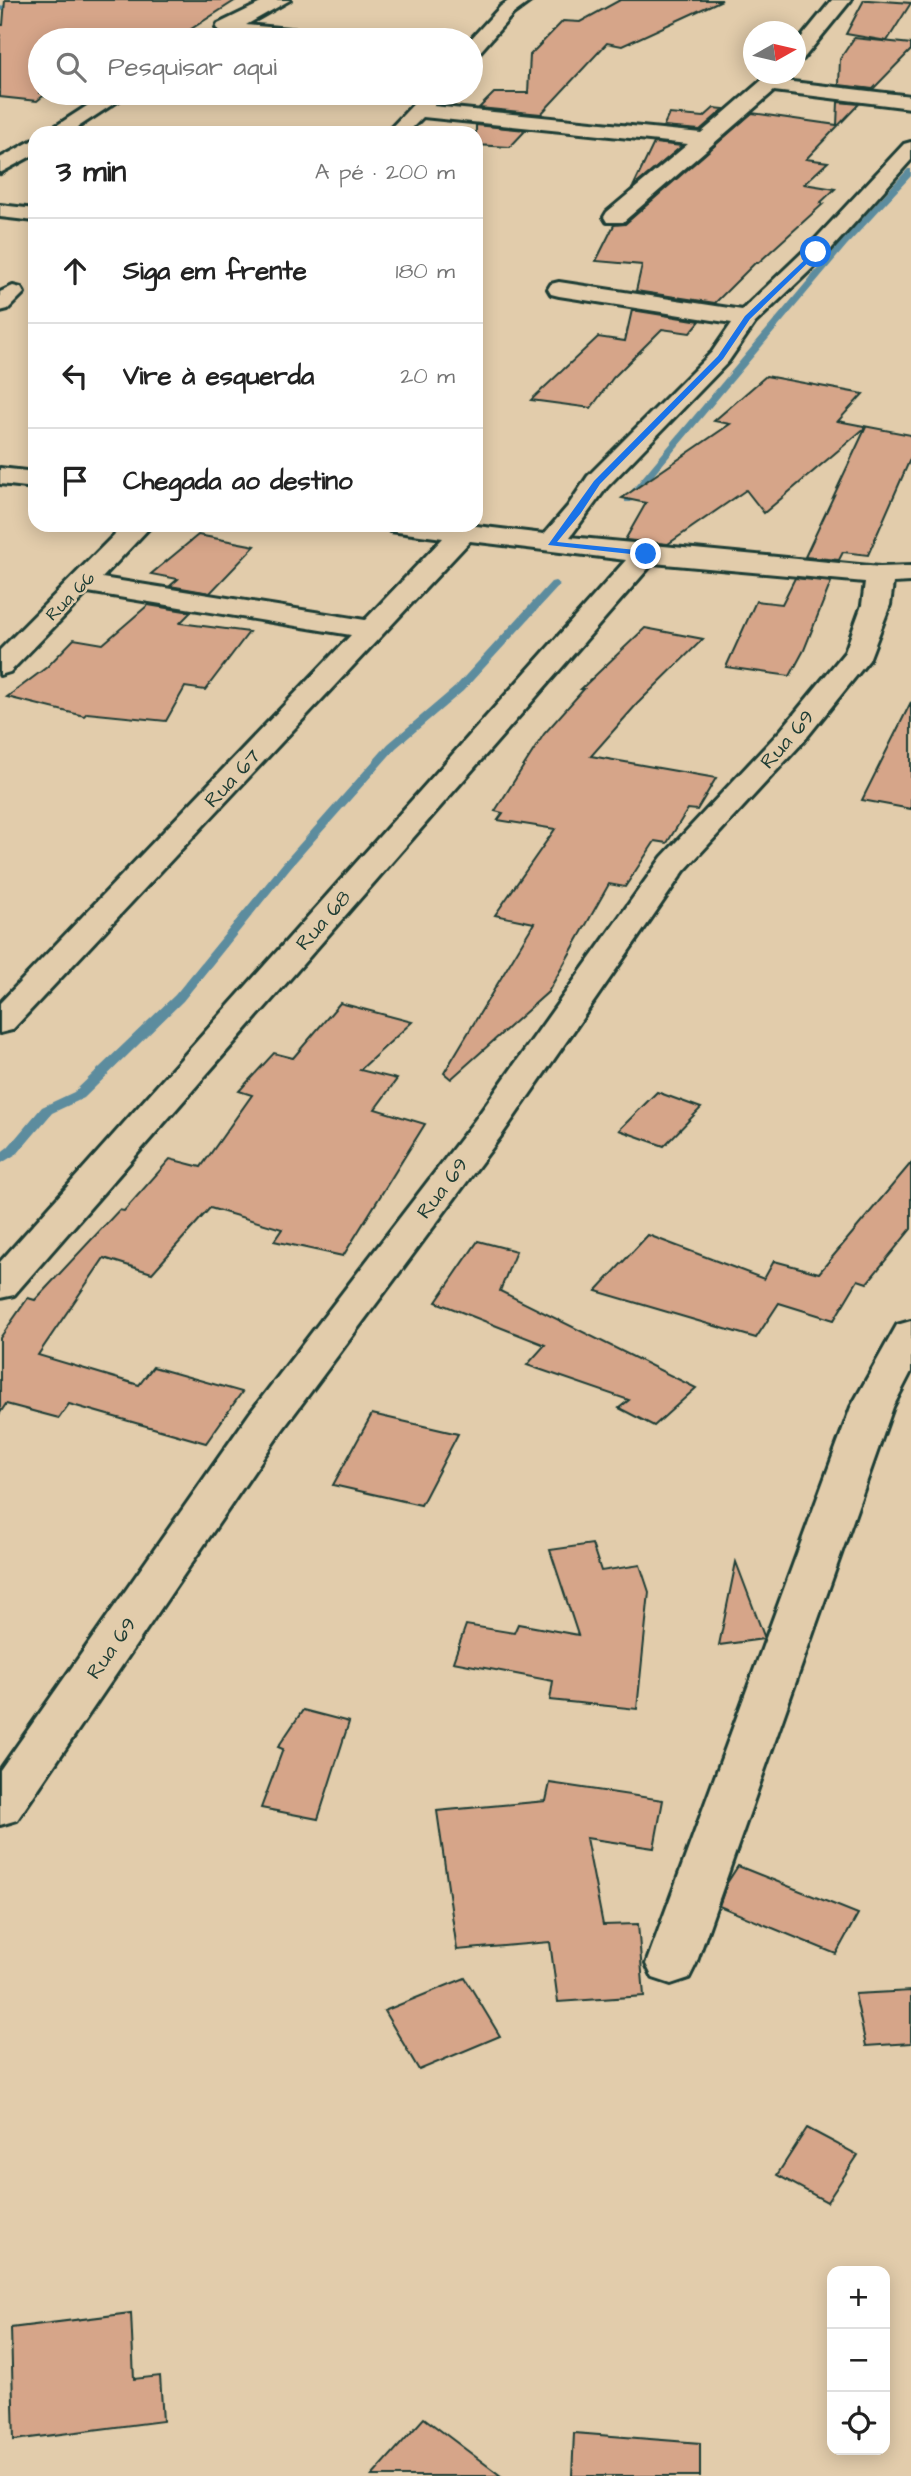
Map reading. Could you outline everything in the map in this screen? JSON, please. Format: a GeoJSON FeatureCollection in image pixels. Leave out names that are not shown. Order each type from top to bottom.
{"type":"FeatureCollection","features":[{"type":"Feature","properties":{"kind":"street"},"geometry":{"type":"LineString","coordinates":[[225,28],[281,0]]}},
{"type":"Feature","properties":{"kind":"street"},"geometry":{"type":"LineString","coordinates":[[483,37],[507,10],[523,0]]}},
{"type":"Feature","properties":{"kind":"street"},"geometry":{"type":"LineString","coordinates":[[806,43],[842,0]]}},
{"type":"Feature","properties":{"kind":"street"},"geometry":{"type":"LineString","coordinates":[[615,217],[769,84]]}},
{"type":"Feature","properties":{"kind":"street"},"geometry":{"type":"LineString","coordinates":[[805,84],[911,102]]}},
{"type":"Feature","properties":{"kind":"street"},"geometry":{"type":"LineString","coordinates":[[67,126],[101,105]]}},
{"type":"Feature","properties":{"kind":"street"},"geometry":{"type":"LineString","coordinates":[[404,126],[425,105]]}},
{"type":"Feature","properties":{"kind":"street"},"geometry":{"type":"LineString","coordinates":[[420,111],[705,140]]}},
{"type":"Feature","properties":{"kind":"street"},"geometry":{"type":"LineString","coordinates":[[551,543],[578,511],[597,482],[720,357],[747,318],[816,252],[911,148]]}},
{"type":"Feature","properties":{"kind":"street"},"geometry":{"type":"LineString","coordinates":[[0,166],[28,149]]}},
{"type":"Feature","properties":{"kind":"street"},"geometry":{"type":"LineString","coordinates":[[0,211],[28,214]]}},
{"type":"Feature","properties":{"kind":"street"},"geometry":{"type":"LineString","coordinates":[[559,289],[747,318]]}},
{"type":"Feature","properties":{"kind":"street"},"geometry":{"type":"LineString","coordinates":[[0,476],[28,479]]}},
{"type":"Feature","properties":{"kind":"street","name":"Rua 66"},"geometry":{"type":"LineString","coordinates":[[0,666],[132,532]]}},
{"type":"Feature","properties":{"kind":"street"},"geometry":{"type":"LineString","coordinates":[[455,532],[646,554],[902,573]]}},
{"type":"Feature","properties":{"kind":"street","name":"Rua 67"},"geometry":{"type":"LineString","coordinates":[[0,1023],[463,533]]}},
{"type":"Feature","properties":{"kind":"street","name":"Rua 68"},"geometry":{"type":"LineString","coordinates":[[0,1286],[646,554]]}},
{"type":"Feature","properties":{"kind":"street","name":"Rua 69"},"geometry":{"type":"LineString","coordinates":[[0,1807],[265,1423],[488,1128],[673,864],[792,736],[859,654],[876,605],[902,573]]}},
{"type":"Feature","properties":{"kind":"street"},"geometry":{"type":"LineString","coordinates":[[83,583],[372,630]]}},
{"type":"Feature","properties":{"kind":"street"},"geometry":{"type":"LineString","coordinates":[[671,1964],[872,1407],[911,1334]]}},
{"type":"Feature","properties":{"kind":"building"},"geometry":{"type":"Polygon","coordinates":[[[5,0],[236,0],[193,28],[28,28],[28,100],[0,97],[0,25],[3,25],[5,0]]]}},
{"type":"Feature","properties":{"kind":"building"},"geometry":{"type":"Polygon","coordinates":[[[620,0],[722,0],[622,46],[607,43],[541,114],[479,108],[494,93],[528,93],[530,55],[563,21],[580,22],[620,0]]]}},
{"type":"Feature","properties":{"kind":"building"},"geometry":{"type":"Polygon","coordinates":[[[864,0],[911,3],[887,41],[846,34],[864,0]]]}},
{"type":"Feature","properties":{"kind":"building"},"geometry":{"type":"Polygon","coordinates":[[[854,38],[911,44],[911,50],[873,89],[839,85],[840,59],[854,38]]]}},
{"type":"Feature","properties":{"kind":"building"},"geometry":{"type":"Polygon","coordinates":[[[838,102],[859,104],[806,159],[828,162],[804,184],[835,189],[820,203],[823,204],[755,263],[715,303],[636,291],[642,265],[596,261],[614,225],[625,224],[752,113],[837,125],[838,102]]]}},
{"type":"Feature","properties":{"kind":"building"},"geometry":{"type":"Polygon","coordinates":[[[714,108],[724,109],[700,130],[663,127],[669,114],[704,117],[714,108]]]}},
{"type":"Feature","properties":{"kind":"building"},"geometry":{"type":"Polygon","coordinates":[[[476,125],[526,130],[510,147],[483,145],[483,126],[476,125]]]}},
{"type":"Feature","properties":{"kind":"building"},"geometry":{"type":"Polygon","coordinates":[[[654,143],[682,146],[633,187],[654,143]]]}},
{"type":"Feature","properties":{"kind":"building"},"geometry":{"type":"Polygon","coordinates":[[[632,310],[700,321],[690,333],[662,329],[613,378],[591,408],[531,400],[598,337],[625,341],[632,310]]]}},
{"type":"Feature","properties":{"kind":"building"},"geometry":{"type":"Polygon","coordinates":[[[766,376],[863,394],[838,421],[911,435],[911,457],[868,555],[843,552],[839,560],[805,557],[866,427],[764,513],[746,490],[668,544],[625,540],[646,503],[622,498],[730,424],[714,421],[766,376]]]}},
{"type":"Feature","properties":{"kind":"building"},"geometry":{"type":"Polygon","coordinates":[[[198,535],[255,546],[210,593],[170,586],[178,579],[151,574],[198,535]]]}},
{"type":"Feature","properties":{"kind":"building"},"geometry":{"type":"Polygon","coordinates":[[[795,578],[831,582],[804,650],[790,676],[726,667],[756,601],[782,604],[795,578]]]}},
{"type":"Feature","properties":{"kind":"building"},"geometry":{"type":"Polygon","coordinates":[[[148,605],[191,612],[180,623],[249,632],[205,690],[185,687],[166,721],[87,713],[84,716],[7,697],[47,667],[74,639],[103,644],[148,605]]]}},
{"type":"Feature","properties":{"kind":"building"},"geometry":{"type":"Polygon","coordinates":[[[645,628],[703,639],[637,704],[591,756],[716,778],[697,810],[688,809],[667,843],[655,841],[625,887],[609,884],[548,992],[451,1079],[444,1073],[534,923],[495,915],[555,829],[498,820],[503,813],[495,811],[544,734],[584,689],[581,689],[645,628]]]}},
{"type":"Feature","properties":{"kind":"building"},"geometry":{"type":"Polygon","coordinates":[[[911,702],[911,809],[862,800],[911,702]]]}},
{"type":"Feature","properties":{"kind":"building"},"geometry":{"type":"Polygon","coordinates":[[[340,1003],[412,1022],[360,1070],[397,1079],[375,1109],[425,1124],[343,1256],[274,1241],[282,1229],[210,1208],[152,1273],[104,1258],[38,1355],[139,1385],[153,1367],[242,1392],[206,1443],[69,1404],[59,1418],[6,1404],[0,1413],[0,1338],[28,1298],[35,1300],[119,1210],[124,1211],[170,1159],[201,1167],[252,1095],[239,1091],[274,1053],[293,1058],[340,1003]]]}},
{"type":"Feature","properties":{"kind":"building"},"geometry":{"type":"Polygon","coordinates":[[[657,1092],[701,1108],[664,1146],[619,1130],[657,1092]]]}},
{"type":"Feature","properties":{"kind":"building"},"geometry":{"type":"Polygon","coordinates":[[[911,1163],[911,1229],[867,1283],[858,1280],[834,1320],[779,1303],[756,1338],[596,1291],[648,1235],[764,1279],[774,1261],[819,1273],[911,1163]]]}},
{"type":"Feature","properties":{"kind":"building"},"geometry":{"type":"Polygon","coordinates":[[[478,1241],[516,1251],[500,1291],[696,1388],[654,1426],[619,1408],[629,1400],[527,1365],[545,1345],[436,1302],[478,1241]]]}},
{"type":"Feature","properties":{"kind":"building"},"geometry":{"type":"Polygon","coordinates":[[[372,1414],[458,1434],[421,1505],[333,1485],[372,1414]]]}},
{"type":"Feature","properties":{"kind":"building"},"geometry":{"type":"Polygon","coordinates":[[[592,1544],[601,1571],[640,1565],[649,1592],[637,1709],[550,1700],[553,1681],[453,1662],[466,1625],[514,1633],[518,1624],[578,1635],[550,1550],[592,1544]]]}},
{"type":"Feature","properties":{"kind":"building"},"geometry":{"type":"Polygon","coordinates":[[[736,1562],[764,1636],[763,1639],[719,1645],[736,1562]]]}},
{"type":"Feature","properties":{"kind":"building"},"geometry":{"type":"Polygon","coordinates":[[[303,1710],[349,1722],[318,1819],[261,1808],[283,1749],[278,1747],[303,1710]]]}},
{"type":"Feature","properties":{"kind":"building"},"geometry":{"type":"Polygon","coordinates":[[[550,1783],[663,1800],[654,1848],[586,1838],[603,1925],[638,1924],[644,1996],[558,2002],[550,1942],[457,1950],[437,1811],[546,1801],[550,1783]]]}},
{"type":"Feature","properties":{"kind":"building"},"geometry":{"type":"Polygon","coordinates":[[[738,1866],[858,1914],[836,1954],[719,1906],[727,1883],[738,1866]]]}},
{"type":"Feature","properties":{"kind":"building"},"geometry":{"type":"Polygon","coordinates":[[[465,1978],[500,2036],[419,2070],[384,2011],[465,1978]]]}},
{"type":"Feature","properties":{"kind":"building"},"geometry":{"type":"Polygon","coordinates":[[[911,1991],[911,2043],[866,2046],[855,1994],[911,1991]]]}},
{"type":"Feature","properties":{"kind":"building"},"geometry":{"type":"Polygon","coordinates":[[[807,2128],[858,2155],[827,2202],[777,2175],[807,2128]]]}},
{"type":"Feature","properties":{"kind":"building"},"geometry":{"type":"Polygon","coordinates":[[[131,2313],[134,2379],[160,2376],[163,2421],[14,2440],[11,2328],[131,2313]]]}},
{"type":"Feature","properties":{"kind":"building"},"geometry":{"type":"Polygon","coordinates":[[[424,2418],[501,2476],[372,2476],[424,2418]]]}},
{"type":"Feature","properties":{"kind":"building"},"geometry":{"type":"Polygon","coordinates":[[[574,2433],[700,2443],[700,2476],[572,2476],[574,2433]]]}},
{"type":"Feature","properties":{"kind":"waterway"},"geometry":{"type":"LineString","coordinates":[[0,10],[18,0]]}},
{"type":"Feature","properties":{"kind":"waterway"},"geometry":{"type":"LineString","coordinates":[[628,500],[844,243],[911,171]]}},
{"type":"Feature","properties":{"kind":"waterway"},"geometry":{"type":"LineString","coordinates":[[0,1160],[13,1150],[47,1110],[79,1095],[179,998],[287,865],[392,746],[459,689],[555,584]]}},
{"type":"Feature","properties":{"kind":"route"},"geometry":{"type":"LineString","coordinates":[[646,554],[551,543],[578,511],[597,482],[720,357],[747,318],[816,252]]}}]}
